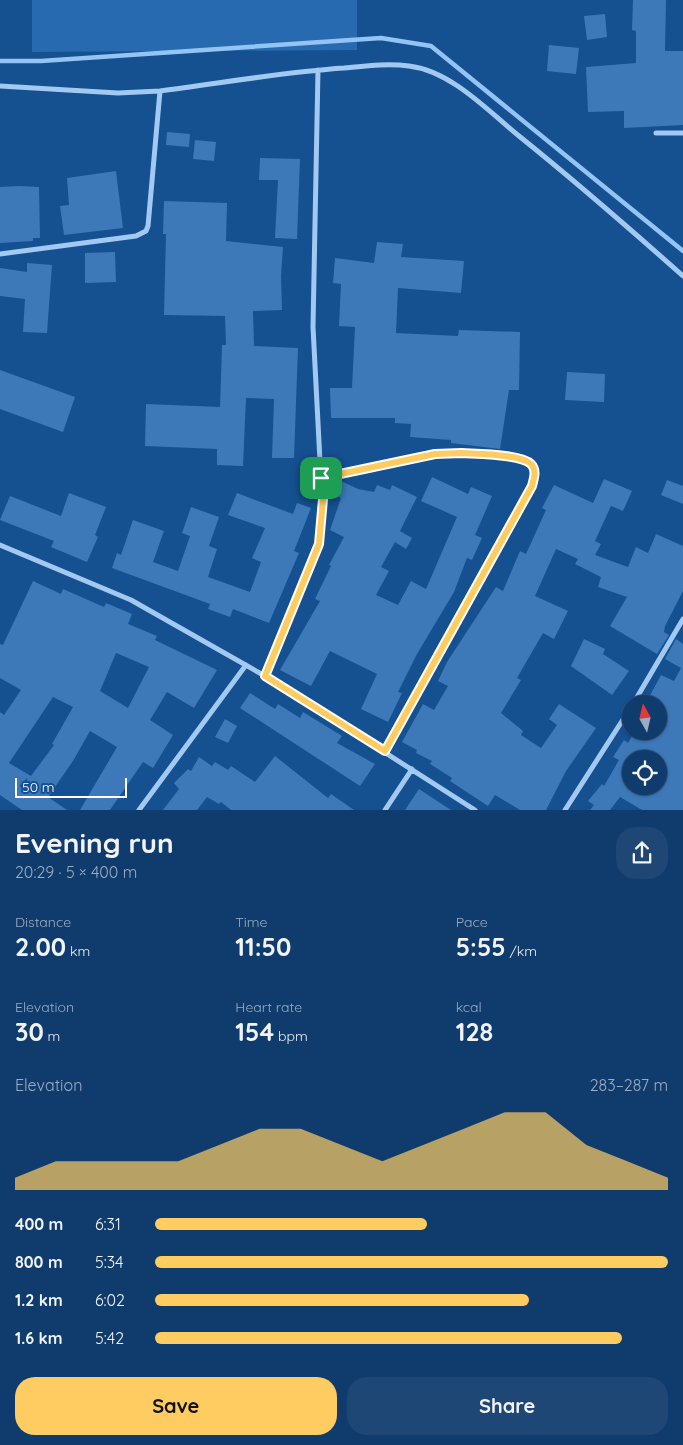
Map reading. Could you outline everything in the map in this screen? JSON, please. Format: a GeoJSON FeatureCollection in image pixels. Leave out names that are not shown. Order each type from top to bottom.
{"type":"FeatureCollection","features":[{"type":"Feature","properties":{"kind":"street"},"geometry":{"type":"LineString","coordinates":[[0,86],[118,93],[160,91],[318,70],[387,65],[409,66],[428,70],[447,79],[572,179],[683,276]]}},
{"type":"Feature","properties":{"kind":"street"},"geometry":{"type":"LineString","coordinates":[[265,676],[319,544],[323,499],[313,327],[318,70]]}},
{"type":"Feature","properties":{"kind":"street"},"geometry":{"type":"LineString","coordinates":[[0,254],[136,236],[146,231],[160,91]]}},
{"type":"Feature","properties":{"kind":"street"},"geometry":{"type":"LineString","coordinates":[[656,132],[683,133]]}},
{"type":"Feature","properties":{"kind":"street"},"geometry":{"type":"LineString","coordinates":[[321,478],[435,454],[462,453],[523,458],[532,464],[535,474],[532,486],[385,751]]}},
{"type":"Feature","properties":{"kind":"street"},"geometry":{"type":"LineString","coordinates":[[0,545],[131,600],[265,676],[475,810]]}},
{"type":"Feature","properties":{"kind":"street"},"geometry":{"type":"LineString","coordinates":[[639,695],[683,619]]}},
{"type":"Feature","properties":{"kind":"street"},"geometry":{"type":"LineString","coordinates":[[138,810],[246,665]]}},
{"type":"Feature","properties":{"kind":"street"},"geometry":{"type":"LineString","coordinates":[[565,810],[622,721]]}},
{"type":"Feature","properties":{"kind":"street"},"geometry":{"type":"LineString","coordinates":[[385,810],[412,769]]}},
{"type":"Feature","properties":{"kind":"shaded area"},"geometry":{"type":"Polygon","coordinates":[[[32,0],[357,0],[357,50],[32,52],[32,0]]]}},
{"type":"Feature","properties":{"kind":"building"},"geometry":{"type":"Polygon","coordinates":[[[633,0],[666,0],[665,51],[683,51],[683,125],[624,128],[624,111],[588,112],[586,67],[636,63],[636,31],[632,30],[633,0]]]}},
{"type":"Feature","properties":{"kind":"building"},"geometry":{"type":"Polygon","coordinates":[[[605,14],[607,37],[587,40],[584,16],[605,14]]]}},
{"type":"Feature","properties":{"kind":"building"},"geometry":{"type":"Polygon","coordinates":[[[549,45],[579,48],[576,74],[547,71],[549,45]]]}},
{"type":"Feature","properties":{"kind":"building"},"geometry":{"type":"Polygon","coordinates":[[[167,132],[190,134],[189,147],[166,145],[167,132]]]}},
{"type":"Feature","properties":{"kind":"building"},"geometry":{"type":"Polygon","coordinates":[[[195,140],[216,142],[214,161],[193,159],[195,140]]]}},
{"type":"Feature","properties":{"kind":"building"},"geometry":{"type":"Polygon","coordinates":[[[260,158],[300,159],[297,239],[275,238],[278,180],[259,180],[260,158]]]}},
{"type":"Feature","properties":{"kind":"building"},"geometry":{"type":"Polygon","coordinates":[[[116,171],[123,228],[64,235],[60,206],[69,205],[67,178],[116,171]]]}},
{"type":"Feature","properties":{"kind":"building"},"geometry":{"type":"Polygon","coordinates":[[[0,187],[39,187],[40,238],[33,238],[33,241],[0,243],[0,187]]]}},
{"type":"Feature","properties":{"kind":"building"},"geometry":{"type":"Polygon","coordinates":[[[164,201],[227,203],[226,241],[283,247],[281,276],[282,310],[253,311],[254,346],[298,348],[294,458],[272,458],[274,399],[246,398],[243,466],[217,465],[217,449],[145,446],[146,404],[220,407],[222,345],[226,345],[225,316],[164,315],[166,234],[163,234],[164,201]]]}},
{"type":"Feature","properties":{"kind":"building"},"geometry":{"type":"Polygon","coordinates":[[[377,242],[403,244],[401,257],[464,261],[461,293],[398,288],[396,333],[458,336],[459,330],[520,332],[519,390],[509,390],[500,449],[451,443],[451,440],[410,437],[411,424],[395,423],[395,418],[331,418],[330,388],[352,388],[355,327],[339,326],[341,284],[333,283],[335,258],[374,263],[377,242]]]}},
{"type":"Feature","properties":{"kind":"building"},"geometry":{"type":"Polygon","coordinates":[[[115,252],[116,282],[85,283],[85,253],[115,252]]]}},
{"type":"Feature","properties":{"kind":"building"},"geometry":{"type":"Polygon","coordinates":[[[27,263],[52,265],[47,333],[23,332],[25,299],[0,296],[0,268],[27,272],[27,263]]]}},
{"type":"Feature","properties":{"kind":"building"},"geometry":{"type":"Polygon","coordinates":[[[0,370],[75,397],[63,432],[0,409],[0,370]]]}},
{"type":"Feature","properties":{"kind":"building"},"geometry":{"type":"Polygon","coordinates":[[[567,372],[605,374],[604,402],[565,400],[567,372]]]}},
{"type":"Feature","properties":{"kind":"building"},"geometry":{"type":"Polygon","coordinates":[[[432,477],[468,494],[471,487],[492,496],[475,535],[482,538],[472,560],[467,558],[454,592],[417,654],[398,692],[402,693],[388,722],[361,709],[377,674],[330,651],[311,686],[280,670],[320,601],[315,599],[331,566],[329,565],[344,537],[330,530],[341,498],[333,494],[339,480],[358,489],[374,492],[377,485],[390,490],[392,485],[417,497],[400,531],[412,538],[406,549],[395,542],[381,567],[389,571],[376,595],[398,605],[411,581],[426,589],[457,517],[421,501],[432,477]]]}},
{"type":"Feature","properties":{"kind":"building"},"geometry":{"type":"Polygon","coordinates":[[[604,479],[632,491],[623,511],[611,506],[595,541],[601,544],[595,555],[628,567],[636,547],[648,553],[656,534],[683,546],[683,591],[665,626],[664,632],[669,635],[657,654],[610,626],[627,597],[598,587],[601,577],[575,564],[578,559],[556,549],[535,596],[568,611],[554,639],[543,633],[517,678],[521,680],[501,713],[523,731],[521,735],[541,748],[557,725],[549,719],[559,704],[596,728],[566,771],[546,810],[520,810],[495,795],[488,806],[450,781],[452,778],[430,764],[432,761],[416,753],[417,750],[402,742],[423,704],[434,710],[448,686],[438,681],[447,662],[496,587],[503,591],[520,551],[526,554],[546,510],[542,508],[554,485],[593,503],[604,479]]]}},
{"type":"Feature","properties":{"kind":"building"},"geometry":{"type":"Polygon","coordinates":[[[667,480],[683,486],[683,504],[661,495],[667,480]]]}},
{"type":"Feature","properties":{"kind":"building"},"geometry":{"type":"Polygon","coordinates":[[[69,493],[106,507],[95,535],[98,537],[87,562],[51,547],[54,541],[0,520],[10,496],[61,516],[69,493]]]}},
{"type":"Feature","properties":{"kind":"building"},"geometry":{"type":"Polygon","coordinates":[[[237,493],[293,514],[297,503],[311,508],[294,551],[299,553],[269,623],[233,609],[230,617],[208,609],[210,604],[112,568],[117,553],[121,555],[133,520],[164,531],[153,562],[178,571],[190,536],[182,533],[191,507],[219,517],[209,546],[217,549],[208,577],[250,592],[261,562],[252,558],[265,528],[228,515],[237,493]]]}},
{"type":"Feature","properties":{"kind":"building"},"geometry":{"type":"Polygon","coordinates":[[[33,581],[61,594],[63,589],[104,607],[106,603],[132,614],[128,624],[157,636],[155,640],[217,670],[194,708],[167,692],[150,720],[173,735],[153,768],[143,762],[110,810],[80,810],[117,747],[90,731],[73,761],[48,797],[67,810],[22,810],[0,795],[0,712],[4,715],[21,690],[0,678],[0,644],[3,645],[33,581]],[[116,653],[100,691],[128,708],[149,667],[116,653]],[[53,697],[9,763],[31,776],[54,745],[52,744],[73,707],[53,697]]]}},
{"type":"Feature","properties":{"kind":"building"},"geometry":{"type":"Polygon","coordinates":[[[584,639],[605,649],[603,654],[629,671],[612,695],[571,666],[584,639]]]}},
{"type":"Feature","properties":{"kind":"building"},"geometry":{"type":"Polygon","coordinates":[[[676,639],[683,644],[683,810],[642,810],[620,797],[610,810],[590,810],[594,805],[588,801],[602,784],[604,786],[619,760],[613,757],[624,740],[628,743],[630,740],[668,740],[668,695],[650,695],[661,675],[674,681],[681,668],[665,659],[676,639]]]}},
{"type":"Feature","properties":{"kind":"building"},"geometry":{"type":"Polygon","coordinates":[[[250,693],[275,709],[278,704],[300,718],[303,712],[342,736],[337,743],[375,764],[360,786],[240,708],[250,693]]]}},
{"type":"Feature","properties":{"kind":"building"},"geometry":{"type":"Polygon","coordinates":[[[225,719],[237,726],[228,743],[215,737],[225,719]]]}},
{"type":"Feature","properties":{"kind":"building"},"geometry":{"type":"Polygon","coordinates":[[[275,756],[328,798],[331,794],[354,810],[231,810],[221,802],[219,804],[207,797],[197,810],[163,810],[179,789],[174,783],[188,769],[191,771],[199,757],[212,766],[215,762],[228,770],[231,766],[255,782],[275,756]]]}},
{"type":"Feature","properties":{"kind":"building"},"geometry":{"type":"Polygon","coordinates":[[[419,789],[451,810],[405,810],[419,789]]]}},
{"type":"Feature","properties":{"kind":"waterway"},"geometry":{"type":"LineString","coordinates":[[0,61],[41,61],[381,38],[431,46],[683,251]]}},
{"type":"Feature","properties":{"kind":"route"},"geometry":{"type":"LineString","coordinates":[[462,453],[523,458],[532,464],[535,474],[532,486],[385,751],[265,676],[319,544],[323,499],[321,478],[435,454],[462,453]]}}]}
